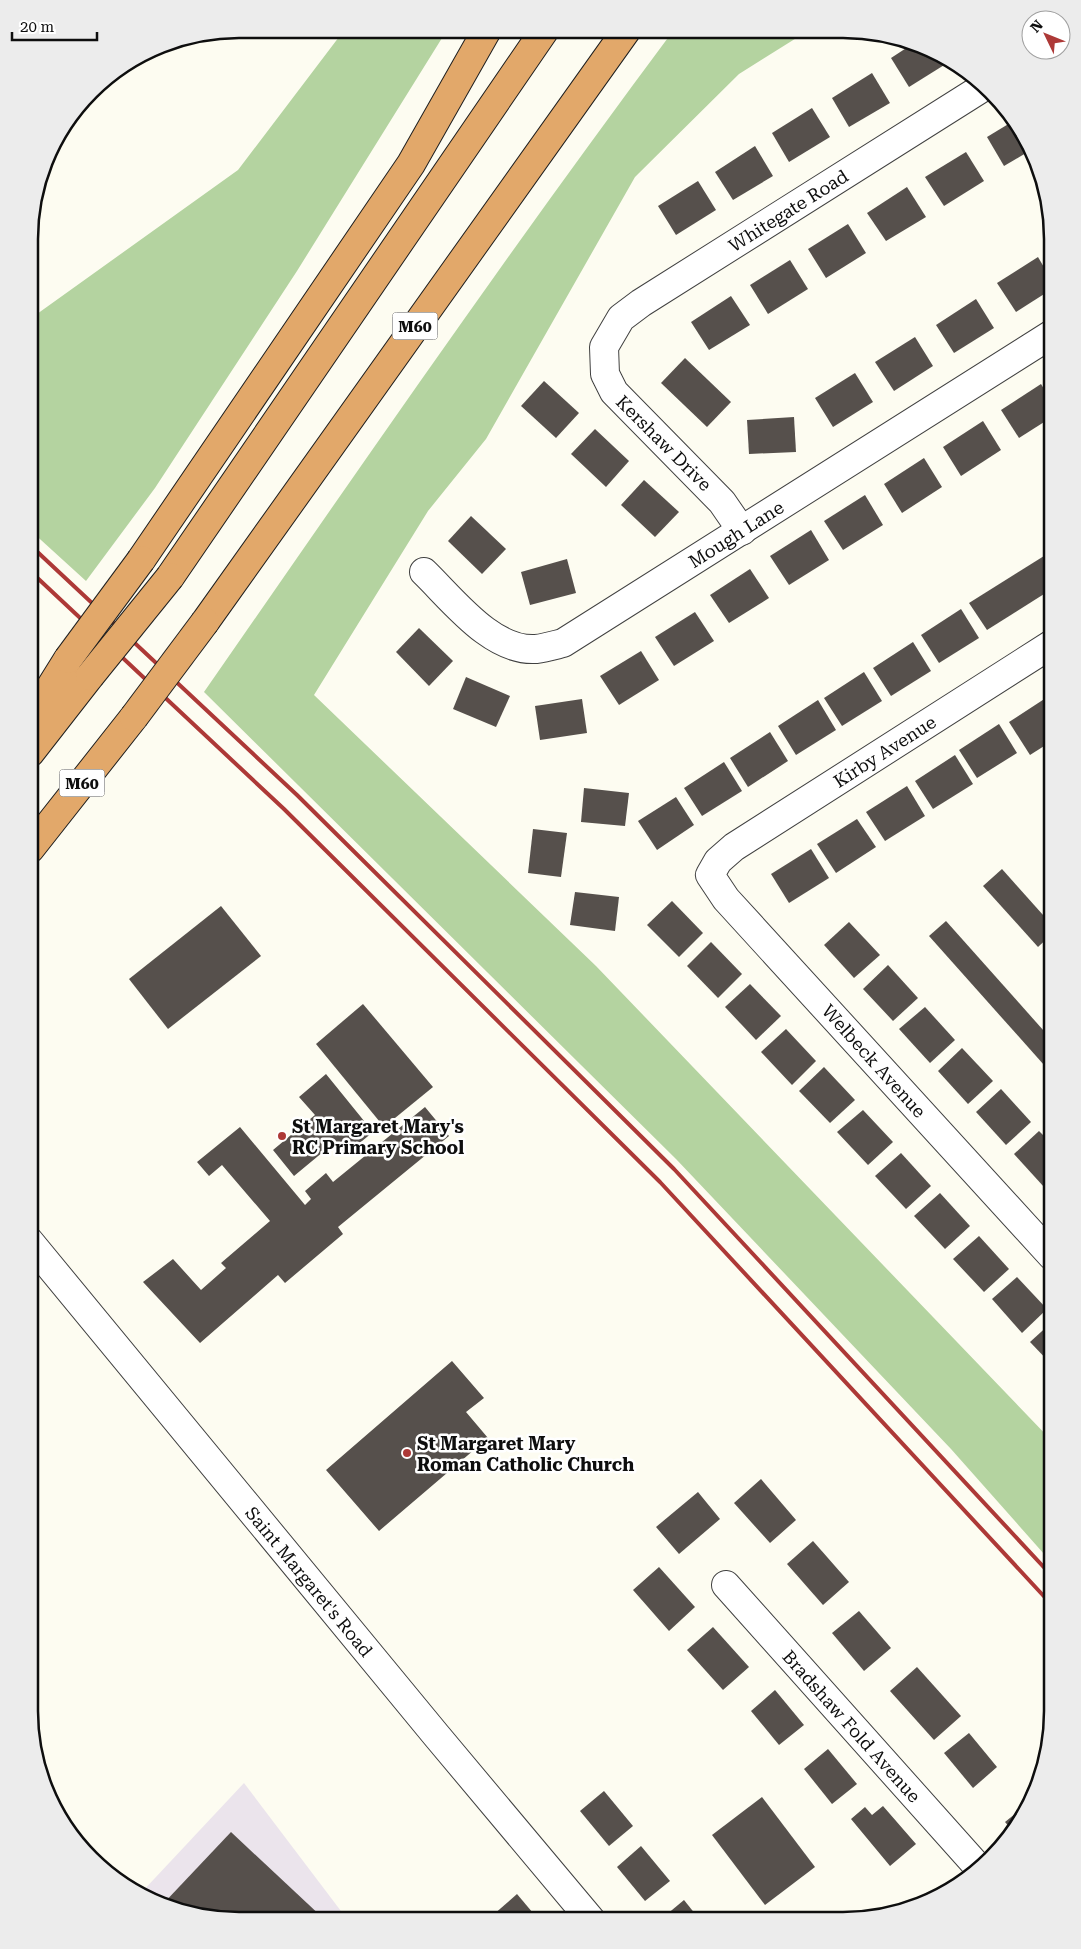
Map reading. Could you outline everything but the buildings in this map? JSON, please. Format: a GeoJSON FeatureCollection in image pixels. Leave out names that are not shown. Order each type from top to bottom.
{"type":"FeatureCollection","features":[{"type":"Feature","properties":{"kind":"highway"},"geometry":{"type":"LineString","coordinates":[[38,707],[68,659],[142,560],[411,164],[482,38]]}},
{"type":"Feature","properties":{"kind":"highway"},"geometry":{"type":"LineString","coordinates":[[38,743],[170,577],[539,38]]}},
{"type":"Feature","properties":{"kind":"highway","name":"M60"},"geometry":{"type":"LineString","coordinates":[[38,839],[134,717],[205,622],[621,38]]}},
{"type":"Feature","properties":{"kind":"street","name":"Whitegate Road"},"geometry":{"type":"LineString","coordinates":[[604,347],[621,318],[641,303],[978,90]]}},
{"type":"Feature","properties":{"kind":"street","name":"Mough Lane"},"geometry":{"type":"LineString","coordinates":[[424,572],[484,631],[508,645],[536,649],[563,643],[1044,339]]}},
{"type":"Feature","properties":{"kind":"street","name":"Kershaw Drive"},"geometry":{"type":"LineString","coordinates":[[604,347],[605,374],[614,392],[722,502],[742,531]]}},
{"type":"Feature","properties":{"kind":"street","name":"Kirby Avenue"},"geometry":{"type":"LineString","coordinates":[[718,861],[734,847],[1044,649]]}},
{"type":"Feature","properties":{"kind":"street","name":"Welbeck Avenue"},"geometry":{"type":"LineString","coordinates":[[718,861],[710,874],[726,899],[1044,1247]]}},
{"type":"Feature","properties":{"kind":"street","name":"Saint Margaret's Road"},"geometry":{"type":"LineString","coordinates":[[38,1252],[584,1912]]}},
{"type":"Feature","properties":{"kind":"street","name":"Bradshaw Fold Avenue"},"geometry":{"type":"LineString","coordinates":[[726,1585],[974,1863]]}},
{"type":"Feature","properties":{"kind":"shaded area"},"geometry":{"type":"Polygon","coordinates":[[[244,1783],[342,1912],[239,1912],[212,1910],[174,1901],[145,1889],[244,1783]]]}},
{"type":"Feature","properties":{"kind":"green space"},"geometry":{"type":"Polygon","coordinates":[[[338,38],[442,38],[297,271],[155,488],[86,581],[38,537],[38,313],[238,170],[338,38]]]}},
{"type":"Feature","properties":{"kind":"green space"},"geometry":{"type":"Polygon","coordinates":[[[668,38],[796,38],[739,74],[635,177],[486,439],[428,511],[314,695],[596,966],[1044,1433],[1044,1554],[951,1449],[676,1159],[204,692],[494,277],[668,38]]]}},
{"type":"Feature","properties":{"kind":"railway"},"geometry":{"type":"LineString","coordinates":[[38,552],[297,795],[674,1169],[1044,1567]]}},
{"type":"Feature","properties":{"kind":"railway"},"geometry":{"type":"LineString","coordinates":[[38,578],[284,809],[660,1182],[1044,1596]]}},
{"type":"Feature","properties":{"kind":"place","name":"St Margaret Mary's RC Primary School"},"geometry":{"type":"Point","coordinates":[282,1136]}},
{"type":"Feature","properties":{"kind":"place","name":"St Margaret Mary Roman Catholic Church"},"geometry":{"type":"Point","coordinates":[407,1453]}}]}
